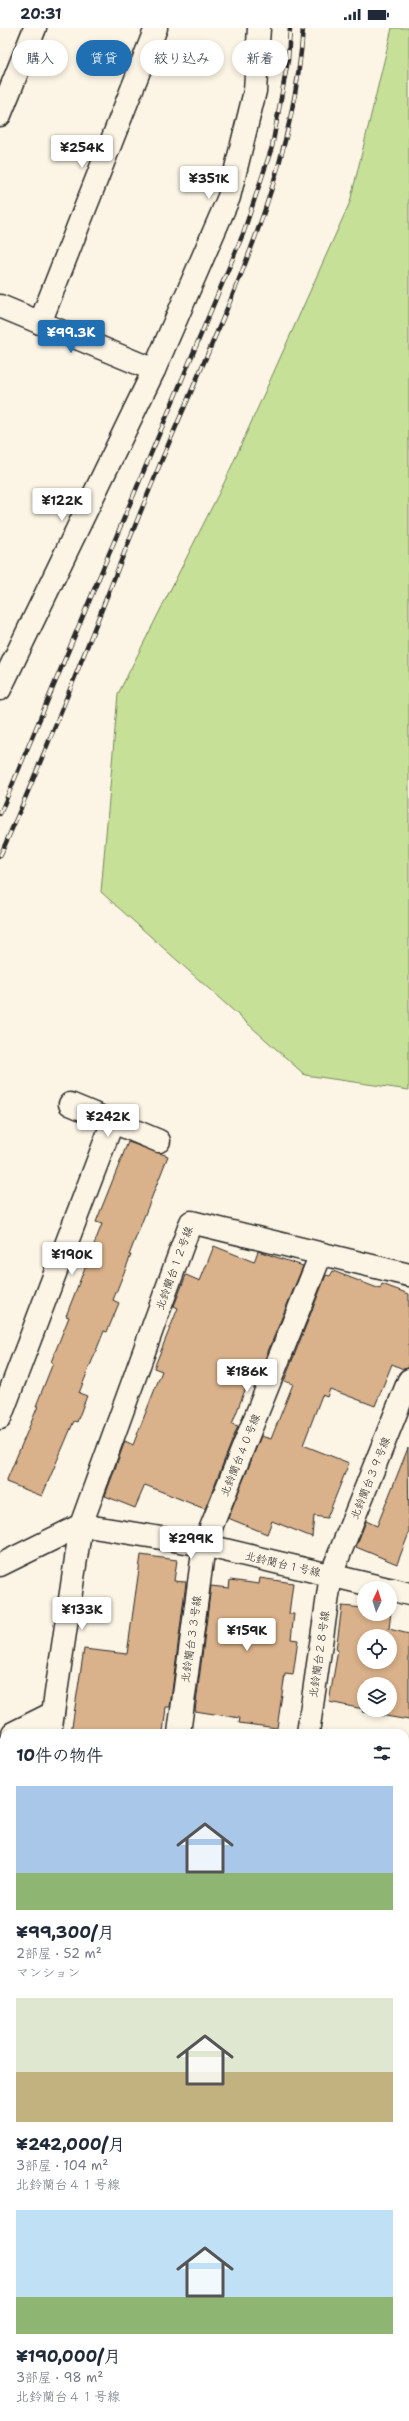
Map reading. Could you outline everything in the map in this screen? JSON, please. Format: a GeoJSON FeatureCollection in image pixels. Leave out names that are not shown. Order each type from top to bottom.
{"type":"FeatureCollection","features":[{"type":"Feature","properties":{"kind":"street"},"geometry":{"type":"LineString","coordinates":[[0,115],[35,28]]}},
{"type":"Feature","properties":{"kind":"street"},"geometry":{"type":"LineString","coordinates":[[40,323],[156,28]]}},
{"type":"Feature","properties":{"kind":"street"},"geometry":{"type":"LineString","coordinates":[[0,689],[154,370],[229,197],[254,91],[259,28]]}},
{"type":"Feature","properties":{"kind":"street"},"geometry":{"type":"LineString","coordinates":[[0,306],[154,370]]}},
{"type":"Feature","properties":{"kind":"street"},"geometry":{"type":"LineString","coordinates":[[70,1104],[159,1141]]}},
{"type":"Feature","properties":{"kind":"street"},"geometry":{"type":"LineString","coordinates":[[0,1418],[113,1121]]}},
{"type":"Feature","properties":{"kind":"street","name":"北鈴蘭台１２号線"},"geometry":{"type":"LineString","coordinates":[[81,1525],[191,1222],[409,1275]]}},
{"type":"Feature","properties":{"kind":"street","name":"北鈴蘭台４０号線"},"geometry":{"type":"LineString","coordinates":[[204,1545],[321,1254]]}},
{"type":"Feature","properties":{"kind":"street","name":"北鈴蘭台３９号線"},"geometry":{"type":"LineString","coordinates":[[331,1575],[409,1380]]}},
{"type":"Feature","properties":{"kind":"street"},"geometry":{"type":"LineString","coordinates":[[0,1565],[81,1525]]}},
{"type":"Feature","properties":{"kind":"street"},"geometry":{"type":"LineString","coordinates":[[28,1729],[51,1723],[81,1525]]}},
{"type":"Feature","properties":{"kind":"street","name":"北鈴蘭台１号線"},"geometry":{"type":"LineString","coordinates":[[81,1525],[204,1545],[357,1581]]}},
{"type":"Feature","properties":{"kind":"street","name":"北鈴蘭台３３号線"},"geometry":{"type":"LineString","coordinates":[[179,1729],[204,1545]]}},
{"type":"Feature","properties":{"kind":"street","name":"北鈴蘭台２８号線"},"geometry":{"type":"LineString","coordinates":[[314,1729],[331,1575]]}},
{"type":"Feature","properties":{"kind":"street"},"geometry":{"type":"LineString","coordinates":[[397,1591],[409,1594]]}},
{"type":"Feature","properties":{"kind":"green space"},"geometry":{"type":"Polygon","coordinates":[[[392,28],[409,28],[409,1090],[305,1075],[101,892],[118,694],[224,483],[350,202],[392,28]]]}},
{"type":"Feature","properties":{"kind":"building"},"geometry":{"type":"Polygon","coordinates":[[[128,1142],[168,1156],[113,1300],[119,1303],[107,1332],[104,1331],[79,1393],[87,1396],[77,1422],[74,1421],[42,1496],[6,1482],[38,1406],[36,1406],[53,1363],[51,1362],[69,1317],[66,1316],[102,1224],[96,1222],[128,1142]]]}},
{"type":"Feature","properties":{"kind":"building"},"geometry":{"type":"Polygon","coordinates":[[[214,1246],[254,1262],[258,1251],[303,1266],[260,1371],[253,1369],[232,1424],[238,1426],[205,1509],[145,1485],[135,1508],[105,1496],[125,1441],[133,1445],[162,1371],[154,1368],[178,1308],[174,1306],[186,1275],[200,1281],[214,1246]]]}},
{"type":"Feature","properties":{"kind":"building"},"geometry":{"type":"Polygon","coordinates":[[[333,1271],[380,1289],[382,1284],[409,1294],[409,1368],[403,1369],[392,1364],[375,1406],[330,1389],[327,1397],[322,1395],[303,1445],[349,1463],[327,1518],[314,1516],[312,1537],[272,1521],[267,1534],[228,1518],[261,1436],[271,1439],[293,1384],[284,1381],[326,1275],[330,1276],[333,1271]]]}},
{"type":"Feature","properties":{"kind":"building"},"geometry":{"type":"Polygon","coordinates":[[[408,1448],[409,1533],[397,1564],[356,1547],[366,1521],[377,1526],[408,1448]]]}},
{"type":"Feature","properties":{"kind":"building"},"geometry":{"type":"Polygon","coordinates":[[[141,1555],[177,1560],[174,1581],[186,1582],[170,1707],[166,1707],[163,1729],[72,1729],[84,1649],[127,1654],[141,1555]]]}},
{"type":"Feature","properties":{"kind":"building"},"geometry":{"type":"Polygon","coordinates":[[[260,1578],[293,1583],[289,1614],[294,1614],[291,1639],[298,1640],[293,1675],[285,1674],[277,1728],[239,1723],[240,1718],[195,1711],[211,1586],[229,1588],[230,1580],[259,1584],[260,1578]]]}},
{"type":"Feature","properties":{"kind":"building"},"geometry":{"type":"Polygon","coordinates":[[[342,1606],[357,1607],[357,1621],[390,1621],[389,1629],[357,1629],[357,1669],[397,1669],[397,1631],[409,1634],[409,1720],[391,1717],[397,1717],[397,1677],[357,1677],[357,1708],[329,1702],[338,1650],[336,1650],[342,1606]]]}},
{"type":"Feature","properties":{"kind":"railway"},"geometry":{"type":"LineString","coordinates":[[0,814],[243,234],[272,147],[288,60],[290,28]]}},
{"type":"Feature","properties":{"kind":"railway"},"geometry":{"type":"LineString","coordinates":[[0,856],[61,712],[158,469],[249,254],[268,199],[284,143],[296,86],[303,28]]}}]}
